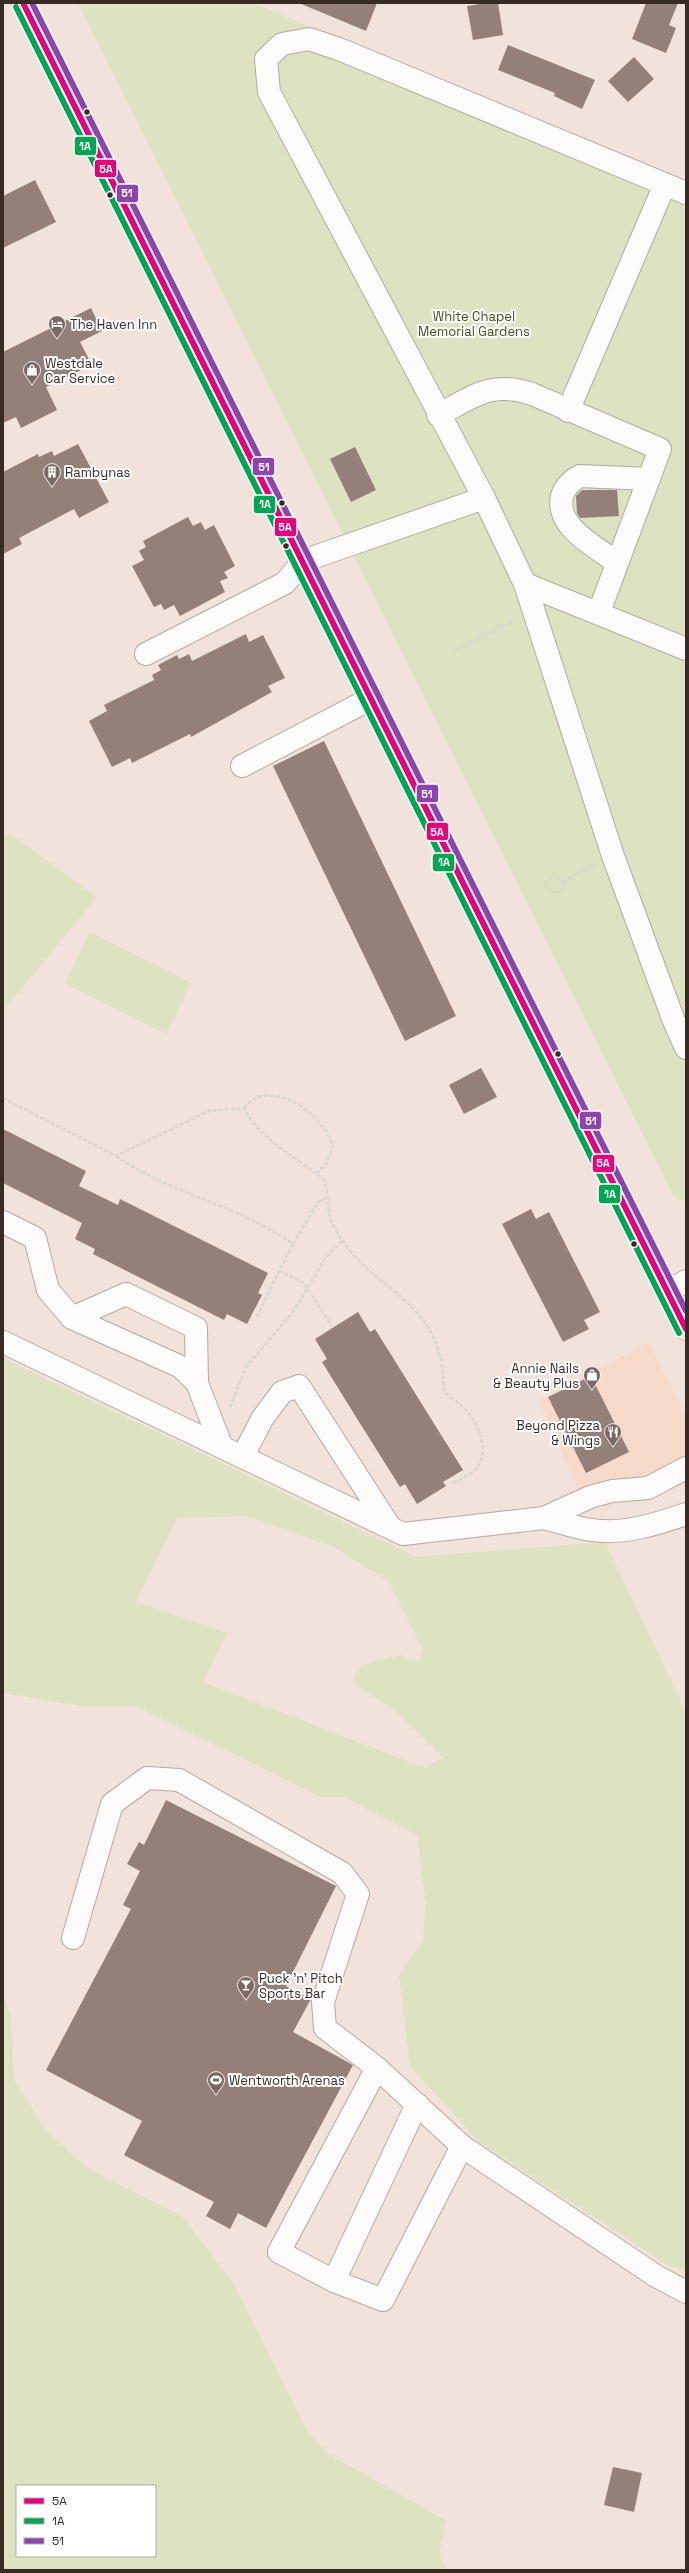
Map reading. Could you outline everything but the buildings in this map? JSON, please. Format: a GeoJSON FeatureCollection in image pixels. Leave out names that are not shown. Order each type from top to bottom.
{"type":"FeatureCollection","features":[{"type":"Feature","properties":{"kind":"main road"},"geometry":{"type":"LineString","coordinates":[[23,3],[372,698],[686,1329]]}},
{"type":"Feature","properties":{"kind":"lane"},"geometry":{"type":"LineString","coordinates":[[686,193],[339,49],[309,39],[282,44],[266,59],[269,92],[438,415],[484,498],[525,584],[613,856],[674,1022],[686,1048]]}},
{"type":"Feature","properties":{"kind":"lane"},"geometry":{"type":"LineString","coordinates":[[568,411],[665,184]]}},
{"type":"Feature","properties":{"kind":"lane"},"geometry":{"type":"LineString","coordinates":[[438,415],[489,389],[498,388],[523,391],[660,449],[616,562],[599,612]]}},
{"type":"Feature","properties":{"kind":"lane"},"geometry":{"type":"LineString","coordinates":[[616,562],[566,522],[561,508],[563,493],[572,481],[580,476],[649,478]]}},
{"type":"Feature","properties":{"kind":"lane"},"geometry":{"type":"LineString","coordinates":[[146,654],[285,582],[303,561],[484,498]]}},
{"type":"Feature","properties":{"kind":"lane"},"geometry":{"type":"LineString","coordinates":[[525,584],[599,612],[686,649]]}},
{"type":"Feature","properties":{"kind":"lane"},"geometry":{"type":"LineString","coordinates":[[242,766],[372,698]]}},
{"type":"Feature","properties":{"kind":"lane"},"geometry":{"type":"LineString","coordinates":[[3,1222],[35,1238],[48,1290],[72,1318],[181,1367],[197,1383]]}},
{"type":"Feature","properties":{"kind":"lane"},"geometry":{"type":"LineString","coordinates":[[668,1292],[686,1281]]}},
{"type":"Feature","properties":{"kind":"lane"},"geometry":{"type":"LineString","coordinates":[[72,1318],[126,1294],[196,1328],[197,1383],[221,1445]]}},
{"type":"Feature","properties":{"kind":"lane"},"geometry":{"type":"LineString","coordinates":[[3,1342],[221,1445],[403,1534],[544,1518],[590,1497],[612,1491],[648,1488],[686,1468]]}},
{"type":"Feature","properties":{"kind":"lane"},"geometry":{"type":"LineString","coordinates":[[243,1456],[262,1419],[282,1392],[299,1386],[390,1527]]}},
{"type":"Feature","properties":{"kind":"lane"},"geometry":{"type":"LineString","coordinates":[[296,1404],[325,1444],[343,1454]]}},
{"type":"Feature","properties":{"kind":"lane"},"geometry":{"type":"LineString","coordinates":[[544,1518],[592,1530],[614,1530],[656,1525],[686,1514]]}},
{"type":"Feature","properties":{"kind":"lane"},"geometry":{"type":"LineString","coordinates":[[73,1938],[112,1804],[146,1778],[179,1780],[342,1873],[358,1894],[323,2002],[325,2028],[376,2068],[463,2147],[656,2276],[686,2292]]}},
{"type":"Feature","properties":{"kind":"lane"},"geometry":{"type":"LineString","coordinates":[[376,2068],[279,2252],[334,2281],[383,2300],[463,2147]]}},
{"type":"Feature","properties":{"kind":"lane"},"geometry":{"type":"LineString","coordinates":[[334,2281],[417,2104]]}},
{"type":"Feature","properties":{"kind":"path"},"geometry":{"type":"LineString","coordinates":[[455,651],[534,609]]}},
{"type":"Feature","properties":{"kind":"path"},"geometry":{"type":"LineString","coordinates":[[563,881],[613,856]]}},
{"type":"Feature","properties":{"kind":"path"},"geometry":{"type":"LineString","coordinates":[[555,874],[563,881],[562,889],[554,893],[546,888],[547,879],[555,874]]}},
{"type":"Feature","properties":{"kind":"path"},"geometry":{"type":"LineString","coordinates":[[116,1156],[209,1111],[244,1108],[261,1096],[282,1097],[298,1103],[309,1112],[331,1140],[333,1147],[326,1164],[317,1173]]}},
{"type":"Feature","properties":{"kind":"path"},"geometry":{"type":"LineString","coordinates":[[3,1099],[116,1156],[133,1168],[176,1188],[245,1215],[272,1229],[293,1244]]}},
{"type":"Feature","properties":{"kind":"path"},"geometry":{"type":"LineString","coordinates":[[244,1108],[249,1118],[260,1130],[317,1173],[326,1184],[326,1198],[333,1226],[343,1240],[367,1268],[408,1303],[432,1331],[442,1363],[444,1392],[465,1408],[474,1420],[483,1449],[482,1460],[478,1468],[453,1484]]}},
{"type":"Feature","properties":{"kind":"path"},"geometry":{"type":"LineString","coordinates":[[257,1317],[293,1244],[318,1202],[326,1198]]}},
{"type":"Feature","properties":{"kind":"path"},"geometry":{"type":"LineString","coordinates":[[227,1414],[246,1367],[293,1312],[326,1257],[343,1240]]}},
{"type":"Feature","properties":{"kind":"path"},"geometry":{"type":"LineString","coordinates":[[280,1270],[307,1287],[332,1326]]}},
{"type":"Feature","properties":{"kind":"shaded area"},"geometry":{"type":"Polygon","coordinates":[[[649,1342],[686,1415],[686,1456],[654,1474],[579,1490],[539,1401],[649,1342]]]}},
{"type":"Feature","properties":{"kind":"green space","name":"White Chapel Memorial Gardens"},"geometry":{"type":"Polygon","coordinates":[[[78,3],[252,3],[686,182],[686,1202],[674,1197],[78,3]]]}},
{"type":"Feature","properties":{"kind":"green space"},"geometry":{"type":"Polygon","coordinates":[[[3,832],[12,835],[97,897],[3,1011],[3,832]]]}},
{"type":"Feature","properties":{"kind":"green space"},"geometry":{"type":"Polygon","coordinates":[[[90,932],[191,983],[166,1034],[65,983],[90,932]]]}},
{"type":"Feature","properties":{"kind":"green space"},"geometry":{"type":"Polygon","coordinates":[[[3,1358],[417,1557],[605,1542],[686,1712],[686,2273],[664,2263],[479,2142],[410,2067],[399,1975],[423,1941],[426,1905],[417,1835],[344,1797],[320,1797],[136,1706],[81,1706],[3,1693],[3,1358]],[[247,1516],[177,1518],[136,1602],[227,1633],[203,1682],[425,1768],[443,1757],[393,1709],[357,1686],[353,1677],[362,1665],[401,1655],[419,1662],[422,1648],[389,1582],[334,1547],[247,1516]]]}},
{"type":"Feature","properties":{"kind":"green space"},"geometry":{"type":"Polygon","coordinates":[[[3,1995],[11,2018],[14,2080],[46,2130],[86,2167],[183,2217],[233,2283],[306,2429],[328,2454],[446,2520],[439,2553],[447,2570],[3,2570],[3,1995]]]}},
{"type":"Feature","properties":{"kind":"transit line","name":"5A"},"geometry":{"type":"LineString","coordinates":[[23,3],[686,1329]]}},
{"type":"Feature","properties":{"kind":"transit line","name":"51"},"geometry":{"type":"LineString","coordinates":[[32,3],[686,1311]]}},
{"type":"Feature","properties":{"kind":"transit line","name":"1A"},"geometry":{"type":"LineString","coordinates":[[16,7],[679,1333]]}},
{"type":"Feature","properties":{"kind":"place","name":"The Haven Inn"},"geometry":{"type":"Point","coordinates":[57,339]}},
{"type":"Feature","properties":{"kind":"place","name":"Westdale Car Service"},"geometry":{"type":"Point","coordinates":[32,385]}},
{"type":"Feature","properties":{"kind":"place","name":"Rambynas"},"geometry":{"type":"Point","coordinates":[52,487]}},
{"type":"Feature","properties":{"kind":"place","name":"Annie Nails & Beauty Plus"},"geometry":{"type":"Point","coordinates":[592,1390]}},
{"type":"Feature","properties":{"kind":"place","name":"Beyond Pizza & Wings"},"geometry":{"type":"Point","coordinates":[613,1447]}},
{"type":"Feature","properties":{"kind":"place","name":"Puck 'n' Pitch Sports Bar"},"geometry":{"type":"Point","coordinates":[246,2000]}},
{"type":"Feature","properties":{"kind":"place","name":"Wentworth Arenas"},"geometry":{"type":"Point","coordinates":[216,2095]}}]}
